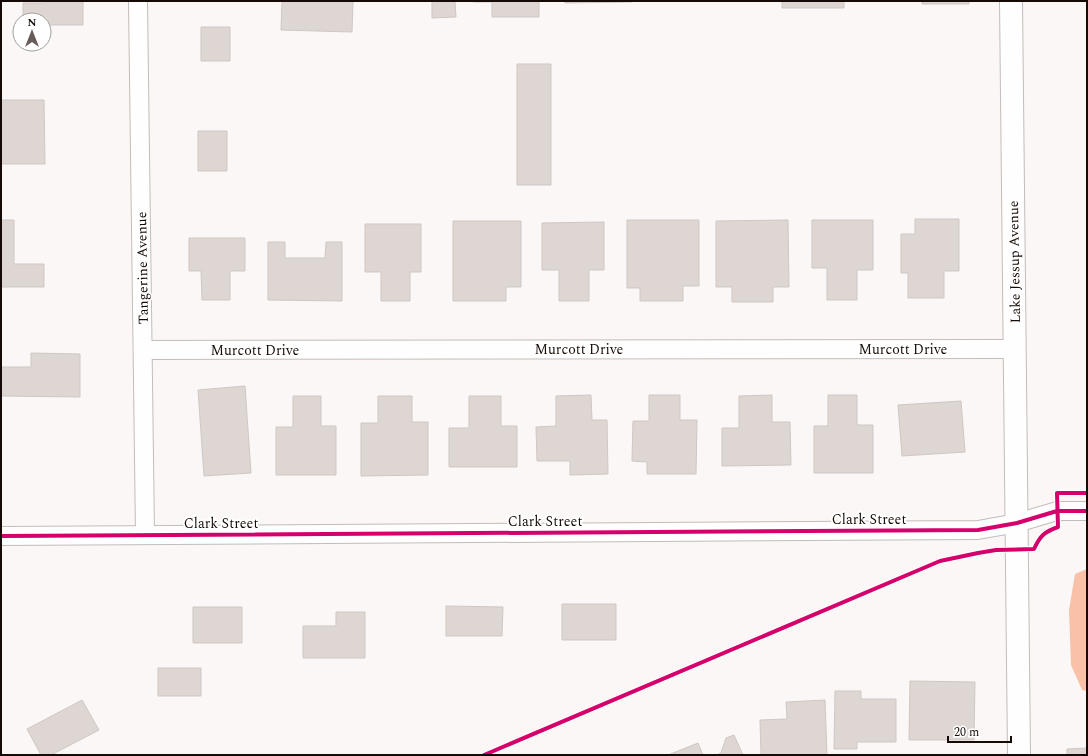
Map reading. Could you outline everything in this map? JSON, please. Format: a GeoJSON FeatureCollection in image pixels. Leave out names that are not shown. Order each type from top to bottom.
{"type":"FeatureCollection","features":[{"type":"Feature","properties":{"kind":"street","name":"Tangerine Avenue"},"geometry":{"type":"LineString","coordinates":[[138,1],[145,534]]}},
{"type":"Feature","properties":{"kind":"street","name":"Lake Jessup Avenue"},"geometry":{"type":"LineString","coordinates":[[1011,1],[1019,755]]}},
{"type":"Feature","properties":{"kind":"street","name":"Murcott Drive"},"geometry":{"type":"LineString","coordinates":[[143,350],[1015,349]]}},
{"type":"Feature","properties":{"kind":"street","name":"Clark Street"},"geometry":{"type":"LineString","coordinates":[[1,536],[978,530],[1017,523],[1058,511],[1087,511]]}},
{"type":"Feature","properties":{"kind":"shaded area"},"geometry":{"type":"Polygon","coordinates":[[[1087,569],[1087,691],[1082,690],[1071,665],[1069,610],[1075,574],[1087,569]]]}},
{"type":"Feature","properties":{"kind":"building"},"geometry":{"type":"Polygon","coordinates":[[[45,1],[83,1],[83,25],[52,25],[52,12],[23,12],[23,3],[45,3],[45,1]]]}},
{"type":"Feature","properties":{"kind":"building"},"geometry":{"type":"Polygon","coordinates":[[[282,1],[353,1],[352,32],[281,30],[282,1]]]}},
{"type":"Feature","properties":{"kind":"building"},"geometry":{"type":"Polygon","coordinates":[[[432,1],[455,1],[456,17],[432,18],[432,1]]]}},
{"type":"Feature","properties":{"kind":"building"},"geometry":{"type":"Polygon","coordinates":[[[473,1],[539,1],[539,17],[492,17],[492,2],[473,1]]]}},
{"type":"Feature","properties":{"kind":"building"},"geometry":{"type":"Polygon","coordinates":[[[565,1],[632,1],[632,2],[565,3],[565,1]]]}},
{"type":"Feature","properties":{"kind":"building"},"geometry":{"type":"Polygon","coordinates":[[[782,1],[844,1],[844,8],[782,8],[782,1]]]}},
{"type":"Feature","properties":{"kind":"building"},"geometry":{"type":"Polygon","coordinates":[[[922,1],[969,1],[969,4],[922,4],[922,1]]]}},
{"type":"Feature","properties":{"kind":"building"},"geometry":{"type":"Polygon","coordinates":[[[201,27],[230,27],[230,61],[201,61],[201,27]]]}},
{"type":"Feature","properties":{"kind":"building"},"geometry":{"type":"Polygon","coordinates":[[[517,64],[551,64],[551,185],[517,185],[517,64]]]}},
{"type":"Feature","properties":{"kind":"building"},"geometry":{"type":"Polygon","coordinates":[[[1,100],[44,100],[45,164],[1,164],[1,100]]]}},
{"type":"Feature","properties":{"kind":"building"},"geometry":{"type":"Polygon","coordinates":[[[198,131],[227,131],[227,171],[198,171],[198,131]]]}},
{"type":"Feature","properties":{"kind":"building"},"geometry":{"type":"Polygon","coordinates":[[[915,219],[959,219],[959,271],[944,271],[944,298],[908,298],[908,273],[901,273],[901,234],[915,234],[915,219]]]}},
{"type":"Feature","properties":{"kind":"building"},"geometry":{"type":"Polygon","coordinates":[[[1,220],[14,220],[14,264],[44,264],[44,287],[1,287],[1,220]]]}},
{"type":"Feature","properties":{"kind":"building"},"geometry":{"type":"Polygon","coordinates":[[[627,220],[699,220],[699,286],[683,286],[683,301],[640,301],[640,288],[627,288],[627,220]]]}},
{"type":"Feature","properties":{"kind":"building"},"geometry":{"type":"Polygon","coordinates":[[[788,220],[789,287],[773,287],[773,302],[732,302],[732,287],[716,287],[716,221],[788,220]]]}},
{"type":"Feature","properties":{"kind":"building"},"geometry":{"type":"Polygon","coordinates":[[[812,220],[873,220],[873,270],[857,270],[857,300],[827,300],[827,268],[812,268],[812,220]]]}},
{"type":"Feature","properties":{"kind":"building"},"geometry":{"type":"Polygon","coordinates":[[[453,221],[521,221],[521,287],[506,287],[506,301],[453,301],[453,221]]]}},
{"type":"Feature","properties":{"kind":"building"},"geometry":{"type":"Polygon","coordinates":[[[604,222],[604,270],[589,270],[589,301],[559,301],[559,270],[542,270],[542,223],[604,222]]]}},
{"type":"Feature","properties":{"kind":"building"},"geometry":{"type":"Polygon","coordinates":[[[365,224],[421,224],[421,272],[410,272],[410,301],[381,301],[381,272],[365,272],[365,224]]]}},
{"type":"Feature","properties":{"kind":"building"},"geometry":{"type":"Polygon","coordinates":[[[189,238],[245,238],[245,271],[230,271],[230,300],[202,300],[201,271],[189,271],[189,238]]]}},
{"type":"Feature","properties":{"kind":"building"},"geometry":{"type":"Polygon","coordinates":[[[268,242],[285,242],[285,258],[325,258],[326,242],[342,242],[342,301],[268,300],[268,242]]]}},
{"type":"Feature","properties":{"kind":"building"},"geometry":{"type":"Polygon","coordinates":[[[31,353],[80,354],[80,397],[1,396],[1,367],[31,367],[31,353]]]}},
{"type":"Feature","properties":{"kind":"building"},"geometry":{"type":"Polygon","coordinates":[[[245,386],[251,473],[204,476],[198,390],[245,386]]]}},
{"type":"Feature","properties":{"kind":"building"},"geometry":{"type":"Polygon","coordinates":[[[591,395],[592,420],[607,420],[608,474],[570,475],[570,461],[537,461],[536,427],[556,426],[556,396],[591,395]]]}},
{"type":"Feature","properties":{"kind":"building"},"geometry":{"type":"Polygon","coordinates":[[[649,395],[680,395],[680,420],[697,420],[696,474],[647,474],[647,462],[632,461],[633,421],[649,421],[649,395]]]}},
{"type":"Feature","properties":{"kind":"building"},"geometry":{"type":"Polygon","coordinates":[[[772,395],[772,422],[790,422],[791,465],[722,466],[722,428],[739,428],[739,396],[772,395]]]}},
{"type":"Feature","properties":{"kind":"building"},"geometry":{"type":"Polygon","coordinates":[[[828,395],[857,395],[857,425],[873,425],[873,473],[814,473],[814,426],[828,426],[828,395]]]}},
{"type":"Feature","properties":{"kind":"building"},"geometry":{"type":"Polygon","coordinates":[[[293,396],[321,396],[321,426],[336,426],[336,475],[276,475],[276,427],[293,427],[293,396]]]}},
{"type":"Feature","properties":{"kind":"building"},"geometry":{"type":"Polygon","coordinates":[[[378,396],[412,396],[412,422],[428,422],[428,475],[361,476],[361,423],[378,423],[378,396]]]}},
{"type":"Feature","properties":{"kind":"building"},"geometry":{"type":"Polygon","coordinates":[[[469,396],[501,396],[501,426],[517,426],[517,467],[449,467],[449,428],[469,428],[469,396]]]}},
{"type":"Feature","properties":{"kind":"building"},"geometry":{"type":"Polygon","coordinates":[[[961,401],[965,452],[902,456],[898,405],[961,401]]]}},
{"type":"Feature","properties":{"kind":"building"},"geometry":{"type":"Polygon","coordinates":[[[562,604],[616,604],[616,640],[562,640],[562,604]]]}},
{"type":"Feature","properties":{"kind":"building"},"geometry":{"type":"Polygon","coordinates":[[[446,606],[503,607],[502,636],[446,636],[446,606]]]}},
{"type":"Feature","properties":{"kind":"building"},"geometry":{"type":"Polygon","coordinates":[[[193,607],[242,607],[242,643],[193,643],[193,607]]]}},
{"type":"Feature","properties":{"kind":"building"},"geometry":{"type":"Polygon","coordinates":[[[336,612],[365,612],[365,658],[303,658],[303,626],[336,626],[336,612]]]}},
{"type":"Feature","properties":{"kind":"building"},"geometry":{"type":"Polygon","coordinates":[[[158,668],[201,668],[201,696],[158,696],[158,668]]]}},
{"type":"Feature","properties":{"kind":"building"},"geometry":{"type":"Polygon","coordinates":[[[910,681],[975,682],[974,740],[909,740],[910,681]]]}},
{"type":"Feature","properties":{"kind":"building"},"geometry":{"type":"Polygon","coordinates":[[[835,691],[861,691],[861,699],[896,699],[896,742],[857,742],[857,749],[834,749],[835,691]]]}},
{"type":"Feature","properties":{"kind":"building"},"geometry":{"type":"Polygon","coordinates":[[[82,700],[99,730],[51,755],[41,755],[27,729],[82,700]]]}},
{"type":"Feature","properties":{"kind":"building"},"geometry":{"type":"Polygon","coordinates":[[[825,700],[827,755],[761,755],[760,720],[787,719],[786,702],[825,700]]]}},
{"type":"Feature","properties":{"kind":"building"},"geometry":{"type":"Polygon","coordinates":[[[734,735],[743,755],[717,755],[721,753],[726,738],[734,735]]]}},
{"type":"Feature","properties":{"kind":"building"},"geometry":{"type":"Polygon","coordinates":[[[698,743],[703,755],[668,755],[698,743]]]}},
{"type":"Feature","properties":{"kind":"building"},"geometry":{"type":"Polygon","coordinates":[[[1087,748],[1087,755],[1067,755],[1067,749],[1087,748]]]}},
{"type":"Feature","properties":{"kind":"cycle path"},"geometry":{"type":"LineString","coordinates":[[484,755],[940,561],[996,550],[1034,549],[1043,535],[1058,527],[1057,493],[1087,493]]}},
{"type":"Feature","properties":{"kind":"cycle path"},"geometry":{"type":"LineString","coordinates":[[1,536],[978,530],[1017,523],[1057,511],[1087,511]]}}]}
